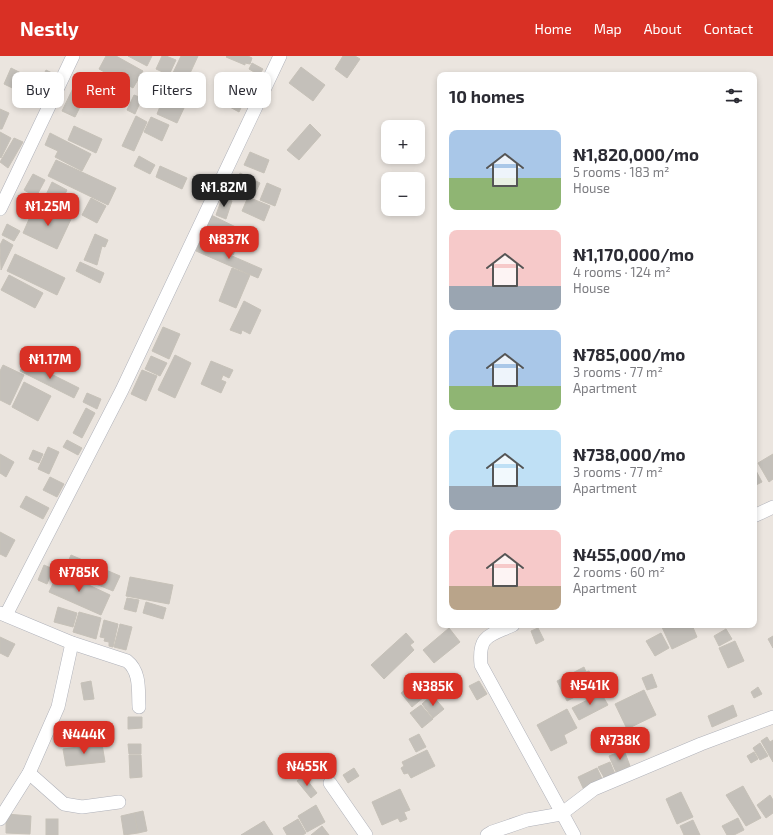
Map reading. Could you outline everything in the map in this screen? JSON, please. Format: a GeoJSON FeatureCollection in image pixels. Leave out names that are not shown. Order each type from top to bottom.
{"type":"FeatureCollection","features":[{"type":"Feature","properties":{"kind":"street"},"geometry":{"type":"LineString","coordinates":[[0,209],[73,56]]}},
{"type":"Feature","properties":{"kind":"street"},"geometry":{"type":"LineString","coordinates":[[139,707],[137,675],[132,665],[127,661],[72,643],[3,614],[122,390],[280,56]]}},
{"type":"Feature","properties":{"kind":"street"},"geometry":{"type":"LineString","coordinates":[[757,515],[773,507]]}},
{"type":"Feature","properties":{"kind":"street"},"geometry":{"type":"LineString","coordinates":[[507,628],[484,640],[480,650],[481,665],[561,814],[574,835]]}},
{"type":"Feature","properties":{"kind":"street"},"geometry":{"type":"LineString","coordinates":[[0,819],[29,773],[58,707],[72,643]]}},
{"type":"Feature","properties":{"kind":"street"},"geometry":{"type":"LineString","coordinates":[[487,835],[527,820],[561,814],[594,789],[700,744],[773,717]]}},
{"type":"Feature","properties":{"kind":"street"},"geometry":{"type":"LineString","coordinates":[[29,773],[64,804],[82,807],[119,802]]}},
{"type":"Feature","properties":{"kind":"street"},"geometry":{"type":"LineString","coordinates":[[330,783],[366,835]]}},
{"type":"Feature","properties":{"kind":"building"},"geometry":{"type":"Polygon","coordinates":[[[106,56],[116,56],[143,71],[138,72],[138,80],[133,88],[130,86],[130,72],[104,72],[99,69],[106,56]]]}},
{"type":"Feature","properties":{"kind":"building"},"geometry":{"type":"Polygon","coordinates":[[[128,56],[152,56],[147,66],[128,56]]]}},
{"type":"Feature","properties":{"kind":"building"},"geometry":{"type":"Polygon","coordinates":[[[162,56],[176,60],[170,72],[162,72],[156,69],[162,56]]]}},
{"type":"Feature","properties":{"kind":"building"},"geometry":{"type":"Polygon","coordinates":[[[181,56],[198,56],[191,72],[173,72],[181,56]]]}},
{"type":"Feature","properties":{"kind":"building"},"geometry":{"type":"Polygon","coordinates":[[[248,56],[252,58],[250,64],[245,63],[245,65],[226,57],[248,56]]]}},
{"type":"Feature","properties":{"kind":"building"},"geometry":{"type":"Polygon","coordinates":[[[343,56],[355,56],[360,59],[347,78],[335,69],[343,56]]]}},
{"type":"Feature","properties":{"kind":"building"},"geometry":{"type":"Polygon","coordinates":[[[252,63],[263,69],[261,72],[254,72],[249,69],[252,63]]]}},
{"type":"Feature","properties":{"kind":"building"},"geometry":{"type":"Polygon","coordinates":[[[301,67],[325,85],[313,101],[289,83],[301,67]]]}},
{"type":"Feature","properties":{"kind":"building"},"geometry":{"type":"Polygon","coordinates":[[[11,68],[19,72],[12,72],[12,88],[4,84],[11,68]]]}},
{"type":"Feature","properties":{"kind":"building"},"geometry":{"type":"Polygon","coordinates":[[[72,90],[72,108],[80,108],[75,117],[62,111],[72,90]]]}},
{"type":"Feature","properties":{"kind":"building"},"geometry":{"type":"Polygon","coordinates":[[[134,95],[138,96],[138,107],[135,114],[127,110],[130,108],[130,104],[134,95]]]}},
{"type":"Feature","properties":{"kind":"building"},"geometry":{"type":"Polygon","coordinates":[[[159,108],[184,108],[177,123],[157,114],[159,108]]]}},
{"type":"Feature","properties":{"kind":"building"},"geometry":{"type":"Polygon","coordinates":[[[232,108],[241,108],[239,112],[232,108]]]}},
{"type":"Feature","properties":{"kind":"building"},"geometry":{"type":"Polygon","coordinates":[[[0,109],[9,113],[2,129],[0,129],[0,109]]]}},
{"type":"Feature","properties":{"kind":"building"},"geometry":{"type":"Polygon","coordinates":[[[136,116],[147,122],[134,151],[122,146],[136,116]]]}},
{"type":"Feature","properties":{"kind":"building"},"geometry":{"type":"Polygon","coordinates":[[[151,117],[169,125],[162,141],[144,132],[151,117]]]}},
{"type":"Feature","properties":{"kind":"building"},"geometry":{"type":"Polygon","coordinates":[[[310,124],[321,135],[299,160],[287,150],[310,124]]]}},
{"type":"Feature","properties":{"kind":"building"},"geometry":{"type":"Polygon","coordinates":[[[74,126],[102,139],[96,153],[68,140],[74,126]]]}},
{"type":"Feature","properties":{"kind":"building"},"geometry":{"type":"Polygon","coordinates":[[[0,132],[11,138],[1,158],[0,157],[0,132]]]}},
{"type":"Feature","properties":{"kind":"building"},"geometry":{"type":"Polygon","coordinates":[[[50,133],[91,154],[82,171],[55,157],[58,151],[45,145],[50,133]]]}},
{"type":"Feature","properties":{"kind":"building"},"geometry":{"type":"Polygon","coordinates":[[[14,138],[23,142],[8,168],[0,162],[14,138]]]}},
{"type":"Feature","properties":{"kind":"building"},"geometry":{"type":"Polygon","coordinates":[[[250,152],[269,160],[264,173],[244,165],[250,152]]]}},
{"type":"Feature","properties":{"kind":"building"},"geometry":{"type":"Polygon","coordinates":[[[139,156],[155,165],[150,174],[134,166],[139,156]]]}},
{"type":"Feature","properties":{"kind":"building"},"geometry":{"type":"Polygon","coordinates":[[[56,160],[116,188],[108,205],[48,176],[56,160]]]}},
{"type":"Feature","properties":{"kind":"building"},"geometry":{"type":"Polygon","coordinates":[[[160,166],[187,178],[182,189],[156,177],[160,166]]]}},
{"type":"Feature","properties":{"kind":"building"},"geometry":{"type":"Polygon","coordinates":[[[240,173],[260,183],[253,198],[233,189],[240,173]]]}},
{"type":"Feature","properties":{"kind":"building"},"geometry":{"type":"Polygon","coordinates":[[[33,174],[45,180],[36,197],[24,190],[33,174]]]}},
{"type":"Feature","properties":{"kind":"building"},"geometry":{"type":"Polygon","coordinates":[[[52,182],[67,190],[60,204],[45,197],[52,182]]]}},
{"type":"Feature","properties":{"kind":"building"},"geometry":{"type":"Polygon","coordinates":[[[267,183],[281,189],[275,206],[260,200],[267,183]]]}},
{"type":"Feature","properties":{"kind":"building"},"geometry":{"type":"Polygon","coordinates":[[[248,197],[270,206],[264,221],[242,211],[248,197]]]}},
{"type":"Feature","properties":{"kind":"building"},"geometry":{"type":"Polygon","coordinates":[[[39,198],[49,203],[44,213],[34,208],[39,198]]]}},
{"type":"Feature","properties":{"kind":"building"},"geometry":{"type":"Polygon","coordinates":[[[91,198],[106,206],[97,223],[82,215],[91,198]]]}},
{"type":"Feature","properties":{"kind":"building"},"geometry":{"type":"Polygon","coordinates":[[[222,198],[232,201],[226,219],[216,215],[222,198]]]}},
{"type":"Feature","properties":{"kind":"building"},"geometry":{"type":"Polygon","coordinates":[[[48,206],[72,217],[57,249],[23,233],[33,210],[44,215],[48,206]]]}},
{"type":"Feature","properties":{"kind":"building"},"geometry":{"type":"Polygon","coordinates":[[[211,215],[244,231],[233,255],[200,239],[211,215]]]}},
{"type":"Feature","properties":{"kind":"building"},"geometry":{"type":"Polygon","coordinates":[[[7,224],[20,231],[14,241],[2,235],[7,224]]]}},
{"type":"Feature","properties":{"kind":"building"},"geometry":{"type":"Polygon","coordinates":[[[95,234],[108,240],[105,247],[102,246],[97,265],[84,260],[95,234]]]}},
{"type":"Feature","properties":{"kind":"building"},"geometry":{"type":"Polygon","coordinates":[[[3,239],[13,245],[1,270],[0,245],[3,239]]]}},
{"type":"Feature","properties":{"kind":"building"},"geometry":{"type":"Polygon","coordinates":[[[200,242],[262,269],[258,278],[196,251],[200,242]]]}},
{"type":"Feature","properties":{"kind":"building"},"geometry":{"type":"Polygon","coordinates":[[[15,254],[65,278],[57,295],[7,271],[15,254]]]}},
{"type":"Feature","properties":{"kind":"building"},"geometry":{"type":"Polygon","coordinates":[[[80,262],[104,273],[100,283],[76,271],[80,262]]]}},
{"type":"Feature","properties":{"kind":"building"},"geometry":{"type":"Polygon","coordinates":[[[232,268],[250,275],[236,308],[219,301],[232,268]]]}},
{"type":"Feature","properties":{"kind":"building"},"geometry":{"type":"Polygon","coordinates":[[[9,275],[43,293],[35,308],[1,290],[9,275]]]}},
{"type":"Feature","properties":{"kind":"building"},"geometry":{"type":"Polygon","coordinates":[[[244,301],[261,310],[250,334],[242,330],[241,334],[230,330],[244,301]]]}},
{"type":"Feature","properties":{"kind":"building"},"geometry":{"type":"Polygon","coordinates":[[[163,327],[180,334],[169,359],[152,351],[163,327]]]}},
{"type":"Feature","properties":{"kind":"building"},"geometry":{"type":"Polygon","coordinates":[[[175,355],[191,363],[175,398],[158,390],[175,355]]]}},
{"type":"Feature","properties":{"kind":"building"},"geometry":{"type":"Polygon","coordinates":[[[151,356],[167,363],[160,376],[145,369],[151,356]]]}},
{"type":"Feature","properties":{"kind":"building"},"geometry":{"type":"Polygon","coordinates":[[[25,361],[79,388],[74,398],[20,371],[25,361]]]}},
{"type":"Feature","properties":{"kind":"building"},"geometry":{"type":"Polygon","coordinates":[[[211,361],[233,370],[229,378],[223,375],[221,380],[226,382],[221,393],[201,384],[211,361]]]}},
{"type":"Feature","properties":{"kind":"building"},"geometry":{"type":"Polygon","coordinates":[[[3,365],[24,375],[10,405],[0,400],[0,371],[3,365]]]}},
{"type":"Feature","properties":{"kind":"building"},"geometry":{"type":"Polygon","coordinates":[[[142,370],[157,376],[146,401],[131,394],[142,370]]]}},
{"type":"Feature","properties":{"kind":"building"},"geometry":{"type":"Polygon","coordinates":[[[24,382],[51,396],[38,421],[12,407],[24,382]]]}},
{"type":"Feature","properties":{"kind":"building"},"geometry":{"type":"Polygon","coordinates":[[[87,393],[101,399],[97,409],[83,402],[87,393]]]}},
{"type":"Feature","properties":{"kind":"building"},"geometry":{"type":"Polygon","coordinates":[[[86,408],[95,413],[82,438],[73,433],[86,408]]]}},
{"type":"Feature","properties":{"kind":"building"},"geometry":{"type":"Polygon","coordinates":[[[67,440],[82,448],[78,455],[63,447],[67,440]]]}},
{"type":"Feature","properties":{"kind":"building"},"geometry":{"type":"Polygon","coordinates":[[[48,447],[59,452],[49,474],[38,469],[48,447]]]}},
{"type":"Feature","properties":{"kind":"building"},"geometry":{"type":"Polygon","coordinates":[[[33,450],[43,454],[39,463],[29,459],[33,450]]]}},
{"type":"Feature","properties":{"kind":"building"},"geometry":{"type":"Polygon","coordinates":[[[0,454],[14,462],[6,477],[0,473],[0,454]]]}},
{"type":"Feature","properties":{"kind":"building"},"geometry":{"type":"Polygon","coordinates":[[[773,454],[773,479],[769,482],[758,463],[773,454]]]}},
{"type":"Feature","properties":{"kind":"building"},"geometry":{"type":"Polygon","coordinates":[[[757,473],[762,482],[757,484],[757,473]]]}},
{"type":"Feature","properties":{"kind":"building"},"geometry":{"type":"Polygon","coordinates":[[[50,477],[64,484],[57,497],[43,490],[50,477]]]}},
{"type":"Feature","properties":{"kind":"building"},"geometry":{"type":"Polygon","coordinates":[[[26,496],[49,508],[43,519],[20,507],[26,496]]]}},
{"type":"Feature","properties":{"kind":"building"},"geometry":{"type":"Polygon","coordinates":[[[0,532],[15,540],[6,557],[0,554],[0,532]]]}},
{"type":"Feature","properties":{"kind":"building"},"geometry":{"type":"Polygon","coordinates":[[[71,555],[120,576],[113,591],[64,571],[71,555]]]}},
{"type":"Feature","properties":{"kind":"building"},"geometry":{"type":"Polygon","coordinates":[[[44,565],[53,569],[47,584],[38,580],[44,565]]]}},
{"type":"Feature","properties":{"kind":"building"},"geometry":{"type":"Polygon","coordinates":[[[59,571],[110,595],[101,615],[49,592],[59,571]]]}},
{"type":"Feature","properties":{"kind":"building"},"geometry":{"type":"Polygon","coordinates":[[[130,577],[173,585],[169,604],[126,596],[130,577]]]}},
{"type":"Feature","properties":{"kind":"building"},"geometry":{"type":"Polygon","coordinates":[[[127,598],[139,600],[136,612],[124,609],[127,598]]]}},
{"type":"Feature","properties":{"kind":"building"},"geometry":{"type":"Polygon","coordinates":[[[146,602],[166,608],[163,619],[143,613],[146,602]]]}},
{"type":"Feature","properties":{"kind":"building"},"geometry":{"type":"Polygon","coordinates":[[[58,607],[77,613],[73,627],[54,622],[58,607]]]}},
{"type":"Feature","properties":{"kind":"building"},"geometry":{"type":"Polygon","coordinates":[[[79,612],[101,618],[96,639],[73,632],[79,612]]]}},
{"type":"Feature","properties":{"kind":"building"},"geometry":{"type":"Polygon","coordinates":[[[104,620],[118,624],[113,647],[109,646],[109,642],[104,641],[105,638],[100,637],[104,620]]]}},
{"type":"Feature","properties":{"kind":"building"},"geometry":{"type":"Polygon","coordinates":[[[120,624],[132,627],[126,650],[114,647],[120,624]]]}},
{"type":"Feature","properties":{"kind":"building"},"geometry":{"type":"Polygon","coordinates":[[[449,628],[460,642],[434,663],[423,650],[449,628]]]}},
{"type":"Feature","properties":{"kind":"building"},"geometry":{"type":"Polygon","coordinates":[[[538,628],[544,640],[536,644],[531,631],[538,628]]]}},
{"type":"Feature","properties":{"kind":"building"},"geometry":{"type":"Polygon","coordinates":[[[662,628],[693,628],[697,637],[672,649],[662,628]]]}},
{"type":"Feature","properties":{"kind":"building"},"geometry":{"type":"Polygon","coordinates":[[[726,629],[732,639],[719,646],[714,636],[726,629]]]}},
{"type":"Feature","properties":{"kind":"building"},"geometry":{"type":"Polygon","coordinates":[[[406,633],[414,642],[410,645],[414,650],[384,679],[371,665],[406,633]]]}},
{"type":"Feature","properties":{"kind":"building"},"geometry":{"type":"Polygon","coordinates":[[[661,633],[669,648],[655,656],[646,641],[661,633]]]}},
{"type":"Feature","properties":{"kind":"building"},"geometry":{"type":"Polygon","coordinates":[[[773,636],[773,648],[768,639],[773,636]]]}},
{"type":"Feature","properties":{"kind":"building"},"geometry":{"type":"Polygon","coordinates":[[[0,637],[15,644],[8,657],[0,653],[0,637]]]}},
{"type":"Feature","properties":{"kind":"building"},"geometry":{"type":"Polygon","coordinates":[[[735,641],[744,661],[728,668],[719,648],[735,641]]]}},
{"type":"Feature","properties":{"kind":"building"},"geometry":{"type":"Polygon","coordinates":[[[584,667],[586,672],[589,671],[594,680],[590,683],[592,688],[567,701],[557,681],[584,667]]]}},
{"type":"Feature","properties":{"kind":"building"},"geometry":{"type":"Polygon","coordinates":[[[652,674],[657,687],[647,690],[642,678],[652,674]]]}},
{"type":"Feature","properties":{"kind":"building"},"geometry":{"type":"Polygon","coordinates":[[[91,681],[94,699],[84,700],[81,683],[91,681]]]}},
{"type":"Feature","properties":{"kind":"building"},"geometry":{"type":"Polygon","coordinates":[[[479,681],[487,694],[477,700],[469,686],[479,681]]]}},
{"type":"Feature","properties":{"kind":"building"},"geometry":{"type":"Polygon","coordinates":[[[414,683],[425,696],[412,707],[401,693],[414,683]]]}},
{"type":"Feature","properties":{"kind":"building"},"geometry":{"type":"Polygon","coordinates":[[[758,687],[762,694],[754,698],[751,692],[758,687]]]}},
{"type":"Feature","properties":{"kind":"building"},"geometry":{"type":"Polygon","coordinates":[[[644,690],[656,715],[627,729],[615,704],[644,690]]]}},
{"type":"Feature","properties":{"kind":"building"},"geometry":{"type":"Polygon","coordinates":[[[601,693],[608,705],[579,720],[572,708],[601,693]]]}},
{"type":"Feature","properties":{"kind":"building"},"geometry":{"type":"Polygon","coordinates":[[[432,695],[444,709],[433,718],[422,704],[432,695]]]}},
{"type":"Feature","properties":{"kind":"building"},"geometry":{"type":"Polygon","coordinates":[[[421,705],[433,719],[422,728],[410,713],[421,705]]]}},
{"type":"Feature","properties":{"kind":"building"},"geometry":{"type":"Polygon","coordinates":[[[733,705],[737,716],[712,727],[708,716],[733,705]]]}},
{"type":"Feature","properties":{"kind":"building"},"geometry":{"type":"Polygon","coordinates":[[[567,709],[577,728],[564,735],[567,743],[551,751],[537,725],[567,709]]]}},
{"type":"Feature","properties":{"kind":"building"},"geometry":{"type":"Polygon","coordinates":[[[128,717],[142,717],[142,728],[128,729],[128,717]]]}},
{"type":"Feature","properties":{"kind":"building"},"geometry":{"type":"Polygon","coordinates":[[[93,724],[96,742],[70,746],[67,728],[93,724]]]}},
{"type":"Feature","properties":{"kind":"building"},"geometry":{"type":"Polygon","coordinates":[[[419,734],[426,747],[416,752],[409,739],[419,734]]]}},
{"type":"Feature","properties":{"kind":"building"},"geometry":{"type":"Polygon","coordinates":[[[767,737],[770,742],[773,740],[773,762],[761,741],[767,737]]]}},
{"type":"Feature","properties":{"kind":"building"},"geometry":{"type":"Polygon","coordinates":[[[760,743],[768,756],[760,760],[753,748],[760,743]]]}},
{"type":"Feature","properties":{"kind":"building"},"geometry":{"type":"Polygon","coordinates":[[[102,744],[105,762],[66,766],[63,749],[102,744]]]}},
{"type":"Feature","properties":{"kind":"building"},"geometry":{"type":"Polygon","coordinates":[[[128,744],[141,744],[141,754],[129,754],[128,744]]]}},
{"type":"Feature","properties":{"kind":"building"},"geometry":{"type":"Polygon","coordinates":[[[427,750],[435,766],[411,778],[408,773],[404,774],[401,768],[404,766],[402,762],[427,750]]]}},
{"type":"Feature","properties":{"kind":"building"},"geometry":{"type":"Polygon","coordinates":[[[624,750],[630,766],[616,772],[609,756],[624,750]]]}},
{"type":"Feature","properties":{"kind":"building"},"geometry":{"type":"Polygon","coordinates":[[[754,752],[758,759],[751,763],[747,756],[754,752]]]}},
{"type":"Feature","properties":{"kind":"building"},"geometry":{"type":"Polygon","coordinates":[[[129,755],[141,755],[142,777],[130,778],[129,755]]]}},
{"type":"Feature","properties":{"kind":"building"},"geometry":{"type":"Polygon","coordinates":[[[610,762],[615,774],[605,779],[598,767],[610,762]]]}},
{"type":"Feature","properties":{"kind":"building"},"geometry":{"type":"Polygon","coordinates":[[[354,768],[359,776],[348,783],[343,775],[354,768]]]}},
{"type":"Feature","properties":{"kind":"building"},"geometry":{"type":"Polygon","coordinates":[[[597,768],[603,781],[584,790],[578,777],[597,768]]]}},
{"type":"Feature","properties":{"kind":"building"},"geometry":{"type":"Polygon","coordinates":[[[304,776],[317,793],[311,798],[297,781],[304,776]]]}},
{"type":"Feature","properties":{"kind":"building"},"geometry":{"type":"Polygon","coordinates":[[[743,786],[761,818],[746,826],[726,795],[743,786]]]}},
{"type":"Feature","properties":{"kind":"building"},"geometry":{"type":"Polygon","coordinates":[[[400,789],[410,810],[404,812],[407,819],[400,822],[398,818],[382,825],[372,802],[400,789]]]}},
{"type":"Feature","properties":{"kind":"building"},"geometry":{"type":"Polygon","coordinates":[[[681,792],[693,817],[677,824],[666,799],[681,792]]]}},
{"type":"Feature","properties":{"kind":"building"},"geometry":{"type":"Polygon","coordinates":[[[770,795],[773,800],[773,813],[766,818],[757,805],[770,795]]]}},
{"type":"Feature","properties":{"kind":"building"},"geometry":{"type":"Polygon","coordinates":[[[316,805],[325,822],[307,832],[298,816],[316,805]]]}},
{"type":"Feature","properties":{"kind":"building"},"geometry":{"type":"Polygon","coordinates":[[[143,811],[147,831],[138,833],[134,813],[143,811]]]}},
{"type":"Feature","properties":{"kind":"building"},"geometry":{"type":"Polygon","coordinates":[[[134,813],[138,833],[124,835],[121,816],[134,813]]]}},
{"type":"Feature","properties":{"kind":"building"},"geometry":{"type":"Polygon","coordinates":[[[6,814],[31,816],[30,834],[6,833],[6,814]]]}},
{"type":"Feature","properties":{"kind":"building"},"geometry":{"type":"Polygon","coordinates":[[[738,818],[744,830],[734,835],[727,835],[722,826],[738,818]]]}},
{"type":"Feature","properties":{"kind":"building"},"geometry":{"type":"Polygon","coordinates":[[[46,819],[58,819],[58,835],[46,835],[46,819]]]}},
{"type":"Feature","properties":{"kind":"building"},"geometry":{"type":"Polygon","coordinates":[[[298,819],[306,833],[303,835],[287,835],[283,828],[298,819]]]}},
{"type":"Feature","properties":{"kind":"building"},"geometry":{"type":"Polygon","coordinates":[[[693,820],[700,835],[684,835],[680,826],[693,820]]]}},
{"type":"Feature","properties":{"kind":"building"},"geometry":{"type":"Polygon","coordinates":[[[264,821],[273,835],[241,835],[264,821]]]}},
{"type":"Feature","properties":{"kind":"building"},"geometry":{"type":"Polygon","coordinates":[[[322,826],[329,835],[311,835],[322,826]]]}}]}
